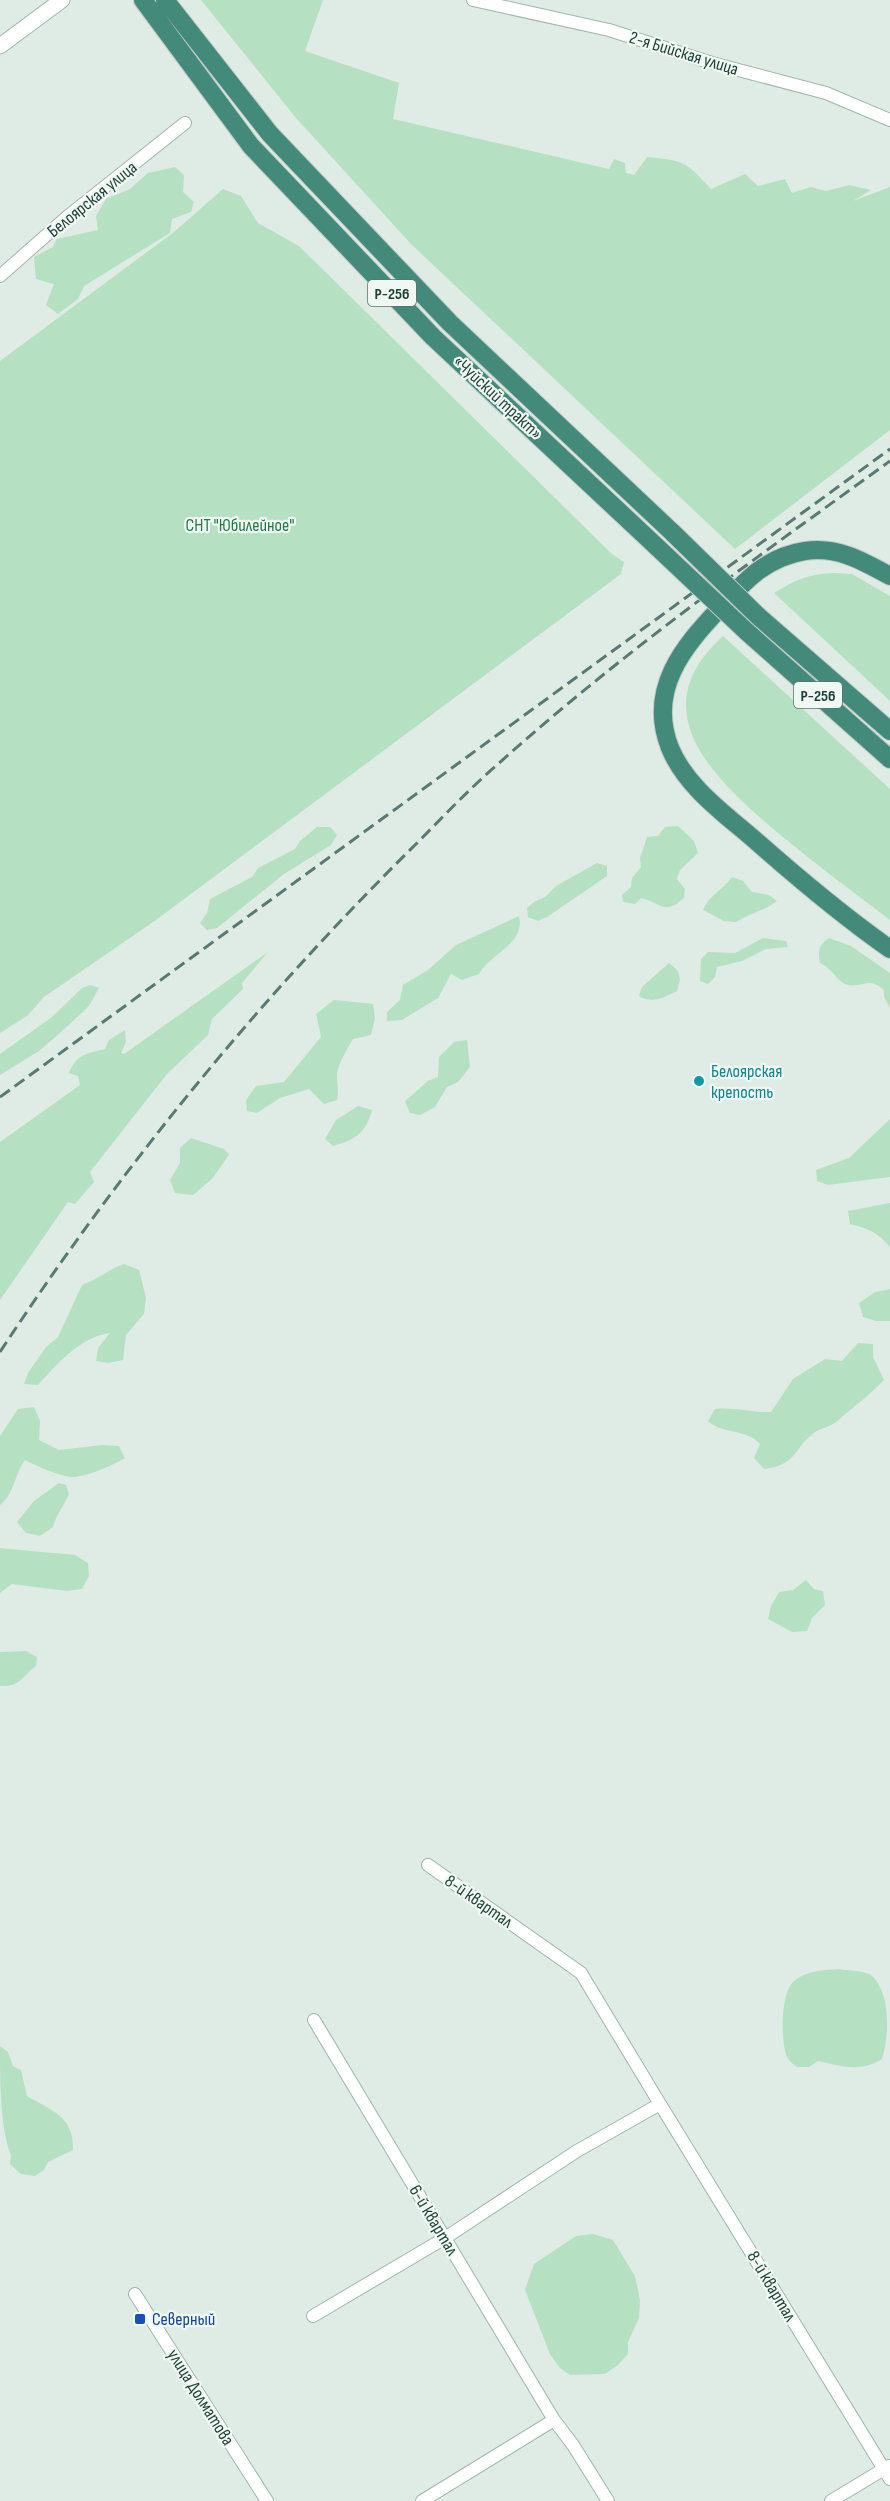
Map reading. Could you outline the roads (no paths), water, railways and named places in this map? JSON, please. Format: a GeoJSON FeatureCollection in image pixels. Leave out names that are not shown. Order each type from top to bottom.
{"type":"FeatureCollection","features":[{"type":"Feature","properties":{"kind":"highway","name":"«Чуйский тракт»"},"geometry":{"type":"LineString","coordinates":[[168,3],[270,134],[450,323],[758,616],[890,731]]}},
{"type":"Feature","properties":{"kind":"highway","name":"«Чуйский тракт»"},"geometry":{"type":"LineString","coordinates":[[148,7],[251,146],[433,336],[746,631],[890,759]]}},
{"type":"Feature","properties":{"kind":"highway"},"geometry":{"type":"LineString","coordinates":[[890,576],[859,558],[823,550],[787,556],[753,573],[688,641],[676,659],[666,684],[662,717],[674,757],[705,796],[838,912],[890,949]]}},
{"type":"Feature","properties":{"kind":"street"},"geometry":{"type":"LineString","coordinates":[[0,46],[62,0]]}},
{"type":"Feature","properties":{"kind":"street"},"geometry":{"type":"LineString","coordinates":[[135,0],[148,7]]}},
{"type":"Feature","properties":{"kind":"street","name":"2-я Бийская улица"},"geometry":{"type":"LineString","coordinates":[[473,0],[609,30],[712,63],[826,93],[890,120]]}},
{"type":"Feature","properties":{"kind":"street","name":"Белоярская улица"},"geometry":{"type":"LineString","coordinates":[[0,276],[67,217],[185,123]]}},
{"type":"Feature","properties":{"kind":"street","name":"8-й квартал"},"geometry":{"type":"LineString","coordinates":[[428,1865],[581,1973],[888,2471]]}},
{"type":"Feature","properties":{"kind":"street","name":"6-й квартал"},"geometry":{"type":"LineString","coordinates":[[314,2020],[554,2420],[573,2445],[608,2501]]}},
{"type":"Feature","properties":{"kind":"street"},"geometry":{"type":"LineString","coordinates":[[313,2316],[445,2238],[577,2151],[660,2104]]}},
{"type":"Feature","properties":{"kind":"street","name":"улица Долматова"},"geometry":{"type":"LineString","coordinates":[[135,2294],[267,2501]]}},
{"type":"Feature","properties":{"kind":"street"},"geometry":{"type":"LineString","coordinates":[[422,2501],[554,2420]]}},
{"type":"Feature","properties":{"kind":"street"},"geometry":{"type":"LineString","coordinates":[[831,2501],[888,2471]]}},
{"type":"Feature","properties":{"kind":"railway"},"geometry":{"type":"LineString","coordinates":[[0,1097],[890,449]]}},
{"type":"Feature","properties":{"kind":"railway"},"geometry":{"type":"LineString","coordinates":[[0,1352],[94,1217],[194,1088],[301,963],[455,804],[591,684],[739,571],[890,461]]}},
{"type":"Feature","properties":{"kind":"place","name":"Белоярская крепость"},"geometry":{"type":"Point","coordinates":[699,1081]}},
{"type":"Feature","properties":{"kind":"place","name":"Северный"},"geometry":{"type":"Point","coordinates":[140,2319]}},
{"type":"Feature","properties":{"kind":"park label","name":"СНТ \"Юбилейное\""},"geometry":{"type":"Point","coordinates":[240,525]}}]}
